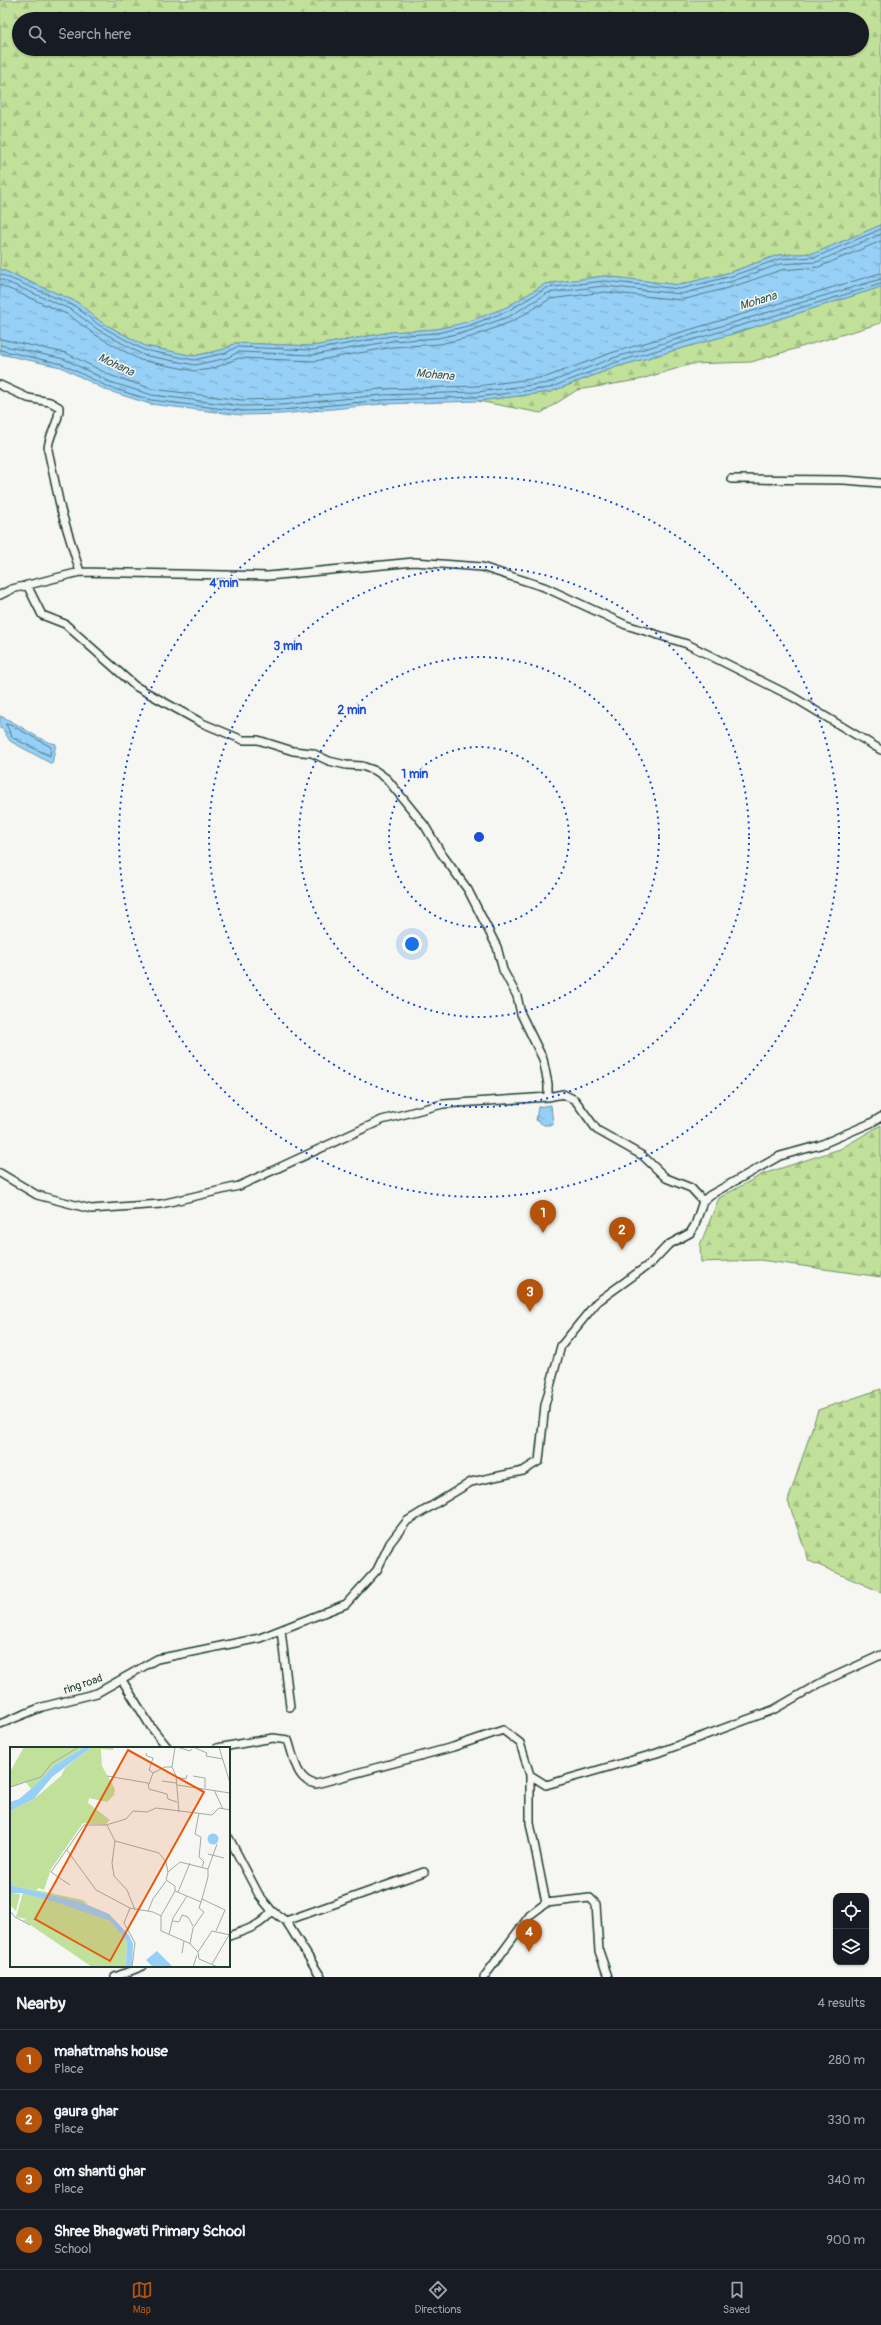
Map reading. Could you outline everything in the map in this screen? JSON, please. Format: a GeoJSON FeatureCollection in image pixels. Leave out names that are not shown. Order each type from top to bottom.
{"type":"FeatureCollection","features":[{"type":"Feature","properties":{"kind":"street"},"geometry":{"type":"LineString","coordinates":[[0,385],[28,398],[50,402],[59,407],[60,418],[48,440],[48,450],[61,510],[80,572]]}},
{"type":"Feature","properties":{"kind":"street"},"geometry":{"type":"LineString","coordinates":[[731,479],[844,480],[881,483]]}},
{"type":"Feature","properties":{"kind":"street"},"geometry":{"type":"LineString","coordinates":[[0,595],[80,572],[268,576],[414,562],[482,567],[544,588],[626,625],[687,644],[793,697],[881,750]]}},
{"type":"Feature","properties":{"kind":"street"},"geometry":{"type":"LineString","coordinates":[[27,586],[42,615],[64,624],[135,686],[202,722],[243,740],[258,740],[293,751],[312,753],[329,761],[346,765],[362,766],[376,771],[387,779],[425,826],[441,853],[468,890],[497,947],[503,970],[517,996],[521,1014],[543,1059],[548,1084],[548,1097]]}},
{"type":"Feature","properties":{"kind":"street"},"geometry":{"type":"LineString","coordinates":[[0,1174],[37,1195],[91,1209],[161,1204],[239,1186],[382,1120],[443,1104],[548,1097],[563,1094],[575,1100],[598,1130],[644,1156],[666,1178],[691,1188],[703,1201],[727,1183],[780,1156],[820,1145],[871,1123],[881,1117]]}},
{"type":"Feature","properties":{"kind":"street","name":"ring road"},"geometry":{"type":"LineString","coordinates":[[0,1724],[42,1707],[97,1693],[157,1659],[193,1653],[260,1638],[346,1604],[377,1570],[390,1543],[407,1521],[471,1482],[523,1472],[539,1461],[545,1406],[562,1346],[597,1302],[651,1263],[668,1245],[690,1233],[695,1225],[703,1201]]}},
{"type":"Feature","properties":{"kind":"street"},"geometry":{"type":"LineString","coordinates":[[281,1630],[290,1707]]}},
{"type":"Feature","properties":{"kind":"street"},"geometry":{"type":"LineString","coordinates":[[530,1774],[546,1785],[657,1753],[773,1710],[822,1682],[881,1655]]}},
{"type":"Feature","properties":{"kind":"street"},"geometry":{"type":"LineString","coordinates":[[122,1680],[151,1727],[167,1747]]}},
{"type":"Feature","properties":{"kind":"street"},"geometry":{"type":"LineString","coordinates":[[223,1747],[273,1738],[288,1740],[300,1777],[308,1783],[316,1784],[453,1747],[503,1730],[520,1743],[530,1774],[530,1823],[546,1903]]}},
{"type":"Feature","properties":{"kind":"street"},"geometry":{"type":"LineString","coordinates":[[230,1840],[259,1895],[272,1911],[286,1921],[318,1976]]}},
{"type":"Feature","properties":{"kind":"street"},"geometry":{"type":"LineString","coordinates":[[286,1921],[424,1872]]}},
{"type":"Feature","properties":{"kind":"street"},"geometry":{"type":"LineString","coordinates":[[484,1977],[530,1915],[546,1903],[590,1898],[596,1904],[599,1951],[608,1977]]}},
{"type":"Feature","properties":{"kind":"street"},"geometry":{"type":"LineString","coordinates":[[230,1936],[255,1927],[265,1921],[272,1911]]}},
{"type":"Feature","properties":{"kind":"street"},"geometry":{"type":"LineString","coordinates":[[115,1977],[140,1967]]}},
{"type":"Feature","properties":{"kind":"green space"},"geometry":{"type":"Polygon","coordinates":[[[0,0],[881,0],[881,225],[815,253],[778,255],[731,272],[679,285],[604,276],[545,284],[507,307],[467,323],[437,329],[391,332],[313,346],[235,343],[225,349],[194,356],[145,346],[101,322],[77,302],[0,269],[0,0]]]}},
{"type":"Feature","properties":{"kind":"green space"},"geometry":{"type":"Polygon","coordinates":[[[881,287],[881,323],[751,362],[692,364],[638,380],[577,390],[541,413],[478,401],[550,392],[616,367],[732,334],[881,287]]]}},
{"type":"Feature","properties":{"kind":"green space"},"geometry":{"type":"Polygon","coordinates":[[[881,1125],[881,1277],[760,1260],[701,1262],[700,1245],[719,1198],[763,1174],[840,1149],[881,1125]]]}},
{"type":"Feature","properties":{"kind":"green space"},"geometry":{"type":"Polygon","coordinates":[[[881,1389],[881,1592],[809,1561],[788,1501],[818,1410],[881,1389]]]}},
{"type":"Feature","properties":{"kind":"water","name":"Mohana"},"geometry":{"type":"Polygon","coordinates":[[[881,225],[881,287],[732,334],[616,367],[550,392],[478,401],[382,404],[282,414],[241,415],[150,404],[106,390],[61,367],[0,354],[0,269],[77,302],[101,322],[145,346],[194,356],[225,349],[235,343],[313,346],[391,332],[437,329],[467,322],[507,307],[545,284],[604,276],[679,285],[731,272],[778,255],[815,253],[881,225]]]}},
{"type":"Feature","properties":{"kind":"water"},"geometry":{"type":"Polygon","coordinates":[[[0,716],[35,736],[56,744],[52,764],[10,741],[2,728],[0,729],[0,716]]]}},
{"type":"Feature","properties":{"kind":"water"},"geometry":{"type":"Polygon","coordinates":[[[551,1105],[553,1125],[544,1125],[536,1120],[538,1107],[551,1105]]]}},
{"type":"Feature","properties":{"kind":"place","name":"mahatmahs house"},"geometry":{"type":"Point","coordinates":[543,1233]}},
{"type":"Feature","properties":{"kind":"place","name":"gaura ghar"},"geometry":{"type":"Point","coordinates":[622,1250]}},
{"type":"Feature","properties":{"kind":"place","name":"om shanti ghar"},"geometry":{"type":"Point","coordinates":[530,1312]}},
{"type":"Feature","properties":{"kind":"place","name":"Shree Bhagwati Primary School"},"geometry":{"type":"Point","coordinates":[529,1952]}}]}
